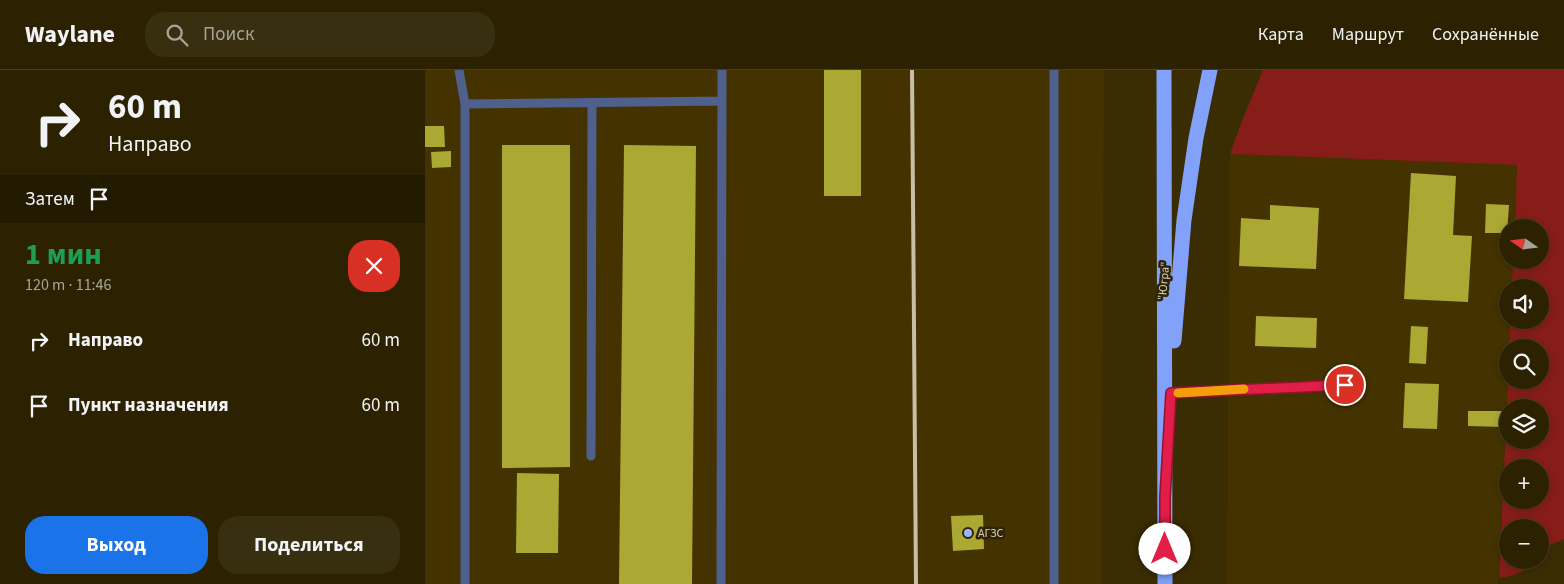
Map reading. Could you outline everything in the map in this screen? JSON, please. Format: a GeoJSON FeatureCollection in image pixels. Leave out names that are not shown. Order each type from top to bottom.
{"type":"FeatureCollection","features":[{"type":"Feature","properties":{"kind":"highway","name":"\"Югра\""},"geometry":{"type":"LineString","coordinates":[[1165,70],[1165,584]]}},
{"type":"Feature","properties":{"kind":"highway","name":"\"Югра\""},"geometry":{"type":"LineString","coordinates":[[1165,497],[1176,314],[1184,220],[1196,138],[1210,70]]}},
{"type":"Feature","properties":{"kind":"lane"},"geometry":{"type":"LineString","coordinates":[[459,70],[465,104],[465,584]]}},
{"type":"Feature","properties":{"kind":"lane"},"geometry":{"type":"LineString","coordinates":[[721,584],[722,70]]}},
{"type":"Feature","properties":{"kind":"lane"},"geometry":{"type":"LineString","coordinates":[[1054,70],[1054,584]]}},
{"type":"Feature","properties":{"kind":"lane"},"geometry":{"type":"LineString","coordinates":[[465,104],[722,101]]}},
{"type":"Feature","properties":{"kind":"lane"},"geometry":{"type":"LineString","coordinates":[[591,456],[593,102]]}},
{"type":"Feature","properties":{"kind":"lane"},"geometry":{"type":"LineString","coordinates":[[1171,393],[1345,385]]}},
{"type":"Feature","properties":{"kind":"shaded area"},"geometry":{"type":"Polygon","coordinates":[[[425,70],[1104,70],[1101,584],[425,584],[425,70]]]}},
{"type":"Feature","properties":{"kind":"shaded area"},"geometry":{"type":"Polygon","coordinates":[[[1263,70],[1564,70],[1564,539],[1549,546],[1549,519],[1502,519],[1502,509],[1549,509],[1549,459],[1504,459],[1505,449],[1549,449],[1549,399],[1507,399],[1508,389],[1549,389],[1549,339],[1509,339],[1510,329],[1549,329],[1549,279],[1512,279],[1513,269],[1549,269],[1549,219],[1515,219],[1517,165],[1230,154],[1263,70]]]}},
{"type":"Feature","properties":{"kind":"shaded area"},"geometry":{"type":"Polygon","coordinates":[[[1230,154],[1517,165],[1515,219],[1499,219],[1499,269],[1513,269],[1512,279],[1499,279],[1499,329],[1510,329],[1509,339],[1499,339],[1499,389],[1508,389],[1507,399],[1499,399],[1499,449],[1505,449],[1504,459],[1499,459],[1499,509],[1502,509],[1501,519],[1499,519],[1498,584],[1227,584],[1230,154]]]}},
{"type":"Feature","properties":{"kind":"shaded area"},"geometry":{"type":"Polygon","coordinates":[[[1499,569],[1525,569],[1515,575],[1499,578],[1499,569]]]}},
{"type":"Feature","properties":{"kind":"building"},"geometry":{"type":"Polygon","coordinates":[[[824,70],[861,70],[861,196],[824,196],[824,70]]]}},
{"type":"Feature","properties":{"kind":"building"},"geometry":{"type":"Polygon","coordinates":[[[425,126],[444,126],[445,147],[425,147],[425,126]]]}},
{"type":"Feature","properties":{"kind":"building"},"geometry":{"type":"Polygon","coordinates":[[[502,145],[570,145],[570,467],[502,468],[502,145]]]}},
{"type":"Feature","properties":{"kind":"building"},"geometry":{"type":"Polygon","coordinates":[[[624,145],[696,146],[692,584],[619,584],[624,145]]]}},
{"type":"Feature","properties":{"kind":"building"},"geometry":{"type":"Polygon","coordinates":[[[451,151],[451,167],[432,168],[431,152],[451,151]]]}},
{"type":"Feature","properties":{"kind":"building"},"geometry":{"type":"Polygon","coordinates":[[[1411,173],[1456,176],[1453,235],[1472,236],[1468,302],[1404,299],[1411,173]]]}},
{"type":"Feature","properties":{"kind":"building"},"geometry":{"type":"Polygon","coordinates":[[[1486,204],[1509,205],[1508,219],[1499,219],[1499,233],[1485,233],[1486,204]]]}},
{"type":"Feature","properties":{"kind":"building"},"geometry":{"type":"Polygon","coordinates":[[[1270,205],[1319,208],[1316,269],[1239,266],[1241,218],[1270,220],[1270,205]]]}},
{"type":"Feature","properties":{"kind":"building"},"geometry":{"type":"Polygon","coordinates":[[[1256,316],[1317,318],[1316,348],[1255,346],[1256,316]]]}},
{"type":"Feature","properties":{"kind":"building"},"geometry":{"type":"Polygon","coordinates":[[[1411,326],[1428,327],[1426,364],[1409,363],[1411,326]]]}},
{"type":"Feature","properties":{"kind":"building"},"geometry":{"type":"Polygon","coordinates":[[[1405,383],[1439,384],[1437,429],[1403,428],[1405,383]]]}},
{"type":"Feature","properties":{"kind":"building"},"geometry":{"type":"Polygon","coordinates":[[[1468,411],[1499,411],[1499,427],[1468,426],[1468,411]]]}},
{"type":"Feature","properties":{"kind":"building"},"geometry":{"type":"Polygon","coordinates":[[[517,473],[559,474],[558,553],[516,553],[517,473]]]}},
{"type":"Feature","properties":{"kind":"building"},"geometry":{"type":"Polygon","coordinates":[[[983,515],[984,549],[953,551],[951,516],[983,515]]]}},
{"type":"Feature","properties":{"kind":"railway"},"geometry":{"type":"LineString","coordinates":[[912,70],[916,584]]}},
{"type":"Feature","properties":{"kind":"slow traffic"},"geometry":{"type":"LineString","coordinates":[[1178,393],[1244,389]]}},
{"type":"Feature","properties":{"kind":"place","name":"АГЗС"},"geometry":{"type":"Point","coordinates":[968,533]}},
{"type":"Feature","properties":{"kind":"route"},"geometry":{"type":"LineString","coordinates":[[1165,549],[1165,497],[1171,393],[1345,385]]}}]}
